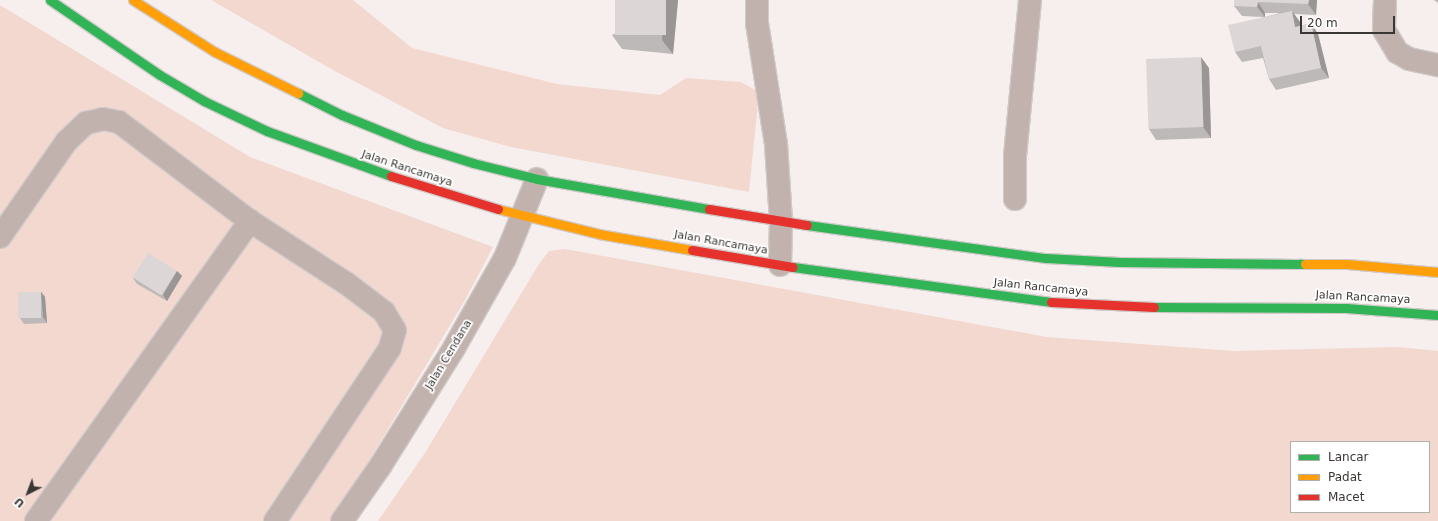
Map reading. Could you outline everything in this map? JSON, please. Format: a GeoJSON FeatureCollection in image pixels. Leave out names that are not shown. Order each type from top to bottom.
{"type":"FeatureCollection","features":[{"type":"Feature","properties":{"kind":"street","name":"Jalan Rancamaya"},"geometry":{"type":"LineString","coordinates":[[50,0],[160,75],[204,101],[267,131],[353,164],[523,216],[599,234],[780,265],[1023,300],[1077,305],[1346,308],[1438,315]]}},
{"type":"Feature","properties":{"kind":"street"},"geometry":{"type":"LineString","coordinates":[[133,0],[215,52],[349,118],[416,144],[473,163],[537,178],[781,222],[1046,258],[1151,263],[1347,264],[1438,272]]}},
{"type":"Feature","properties":{"kind":"street"},"geometry":{"type":"LineString","coordinates":[[757,0],[756,23],[765,65],[776,144],[781,222],[780,265]]}},
{"type":"Feature","properties":{"kind":"street"},"geometry":{"type":"LineString","coordinates":[[1015,199],[1015,156],[1030,0]]}},
{"type":"Feature","properties":{"kind":"street"},"geometry":{"type":"LineString","coordinates":[[1385,0],[1384,30],[1397,52],[1409,59],[1438,65]]}},
{"type":"Feature","properties":{"kind":"street"},"geometry":{"type":"LineString","coordinates":[[0,237],[66,142],[86,123],[103,119],[119,122],[250,221],[346,283],[384,312],[395,330],[390,348],[275,521]]}},
{"type":"Feature","properties":{"kind":"street","name":"Jalan Cendana"},"geometry":{"type":"LineString","coordinates":[[342,521],[381,465],[454,348],[505,258],[537,178]]}},
{"type":"Feature","properties":{"kind":"street"},"geometry":{"type":"LineString","coordinates":[[36,521],[250,221]]}},
{"type":"Feature","properties":{"kind":"shaded area"},"geometry":{"type":"Polygon","coordinates":[[[211,0],[353,0],[412,48],[557,84],[660,95],[686,78],[741,82],[759,92],[749,192],[511,147],[443,128],[333,70],[211,0]]]}},
{"type":"Feature","properties":{"kind":"shaded area"},"geometry":{"type":"Polygon","coordinates":[[[0,5],[250,157],[493,247],[465,300],[333,521],[0,521],[0,5]]]}},
{"type":"Feature","properties":{"kind":"shaded area"},"geometry":{"type":"Polygon","coordinates":[[[565,249],[1047,337],[1234,351],[1398,347],[1438,351],[1438,521],[378,521],[425,453],[539,264],[549,251],[565,249]]]}},
{"type":"Feature","properties":{"kind":"building"},"geometry":{"type":"Polygon","coordinates":[[[615,0],[666,0],[666,35],[615,35],[615,0]]]}},
{"type":"Feature","properties":{"kind":"building"},"geometry":{"type":"Polygon","coordinates":[[[1234,0],[1309,0],[1308,4],[1258,2],[1257,7],[1234,6],[1234,0]]]}},
{"type":"Feature","properties":{"kind":"building"},"geometry":{"type":"Polygon","coordinates":[[[1292,11],[1295,27],[1311,23],[1321,68],[1269,79],[1261,46],[1235,52],[1228,25],[1292,11]]]}},
{"type":"Feature","properties":{"kind":"building"},"geometry":{"type":"Polygon","coordinates":[[[1201,57],[1203,127],[1148,129],[1146,59],[1201,57]]]}},
{"type":"Feature","properties":{"kind":"building"},"geometry":{"type":"Polygon","coordinates":[[[148,253],[177,271],[161,296],[133,278],[148,253]]]}},
{"type":"Feature","properties":{"kind":"building"},"geometry":{"type":"Polygon","coordinates":[[[18,292],[41,292],[41,318],[18,318],[18,292]]]}},
{"type":"Feature","properties":{"kind":"traffic: fast"},"geometry":{"type":"LineString","coordinates":[[50,0],[160,75],[204,101],[267,131],[391,176]]}},
{"type":"Feature","properties":{"kind":"traffic: fast"},"geometry":{"type":"LineString","coordinates":[[298,93],[342,115],[416,145],[473,163],[537,179],[709,209]]}},
{"type":"Feature","properties":{"kind":"traffic: fast"},"geometry":{"type":"LineString","coordinates":[[807,225],[1046,258],[1120,262],[1305,264]]}},
{"type":"Feature","properties":{"kind":"traffic: fast"},"geometry":{"type":"LineString","coordinates":[[793,267],[1051,302]]}},
{"type":"Feature","properties":{"kind":"traffic: fast"},"geometry":{"type":"LineString","coordinates":[[1154,307],[1346,308],[1438,315]]}},
{"type":"Feature","properties":{"kind":"traffic: slow"},"geometry":{"type":"LineString","coordinates":[[133,0],[215,52],[298,93]]}},
{"type":"Feature","properties":{"kind":"traffic: slow"},"geometry":{"type":"LineString","coordinates":[[498,209],[599,234],[692,250]]}},
{"type":"Feature","properties":{"kind":"traffic: slow"},"geometry":{"type":"LineString","coordinates":[[1305,264],[1347,264],[1438,272]]}},
{"type":"Feature","properties":{"kind":"traffic: jam"},"geometry":{"type":"LineString","coordinates":[[391,176],[498,209]]}},
{"type":"Feature","properties":{"kind":"traffic: jam"},"geometry":{"type":"LineString","coordinates":[[709,209],[807,225]]}},
{"type":"Feature","properties":{"kind":"traffic: jam"},"geometry":{"type":"LineString","coordinates":[[692,250],[793,267]]}},
{"type":"Feature","properties":{"kind":"traffic: jam"},"geometry":{"type":"LineString","coordinates":[[1051,302],[1154,307]]}}]}
